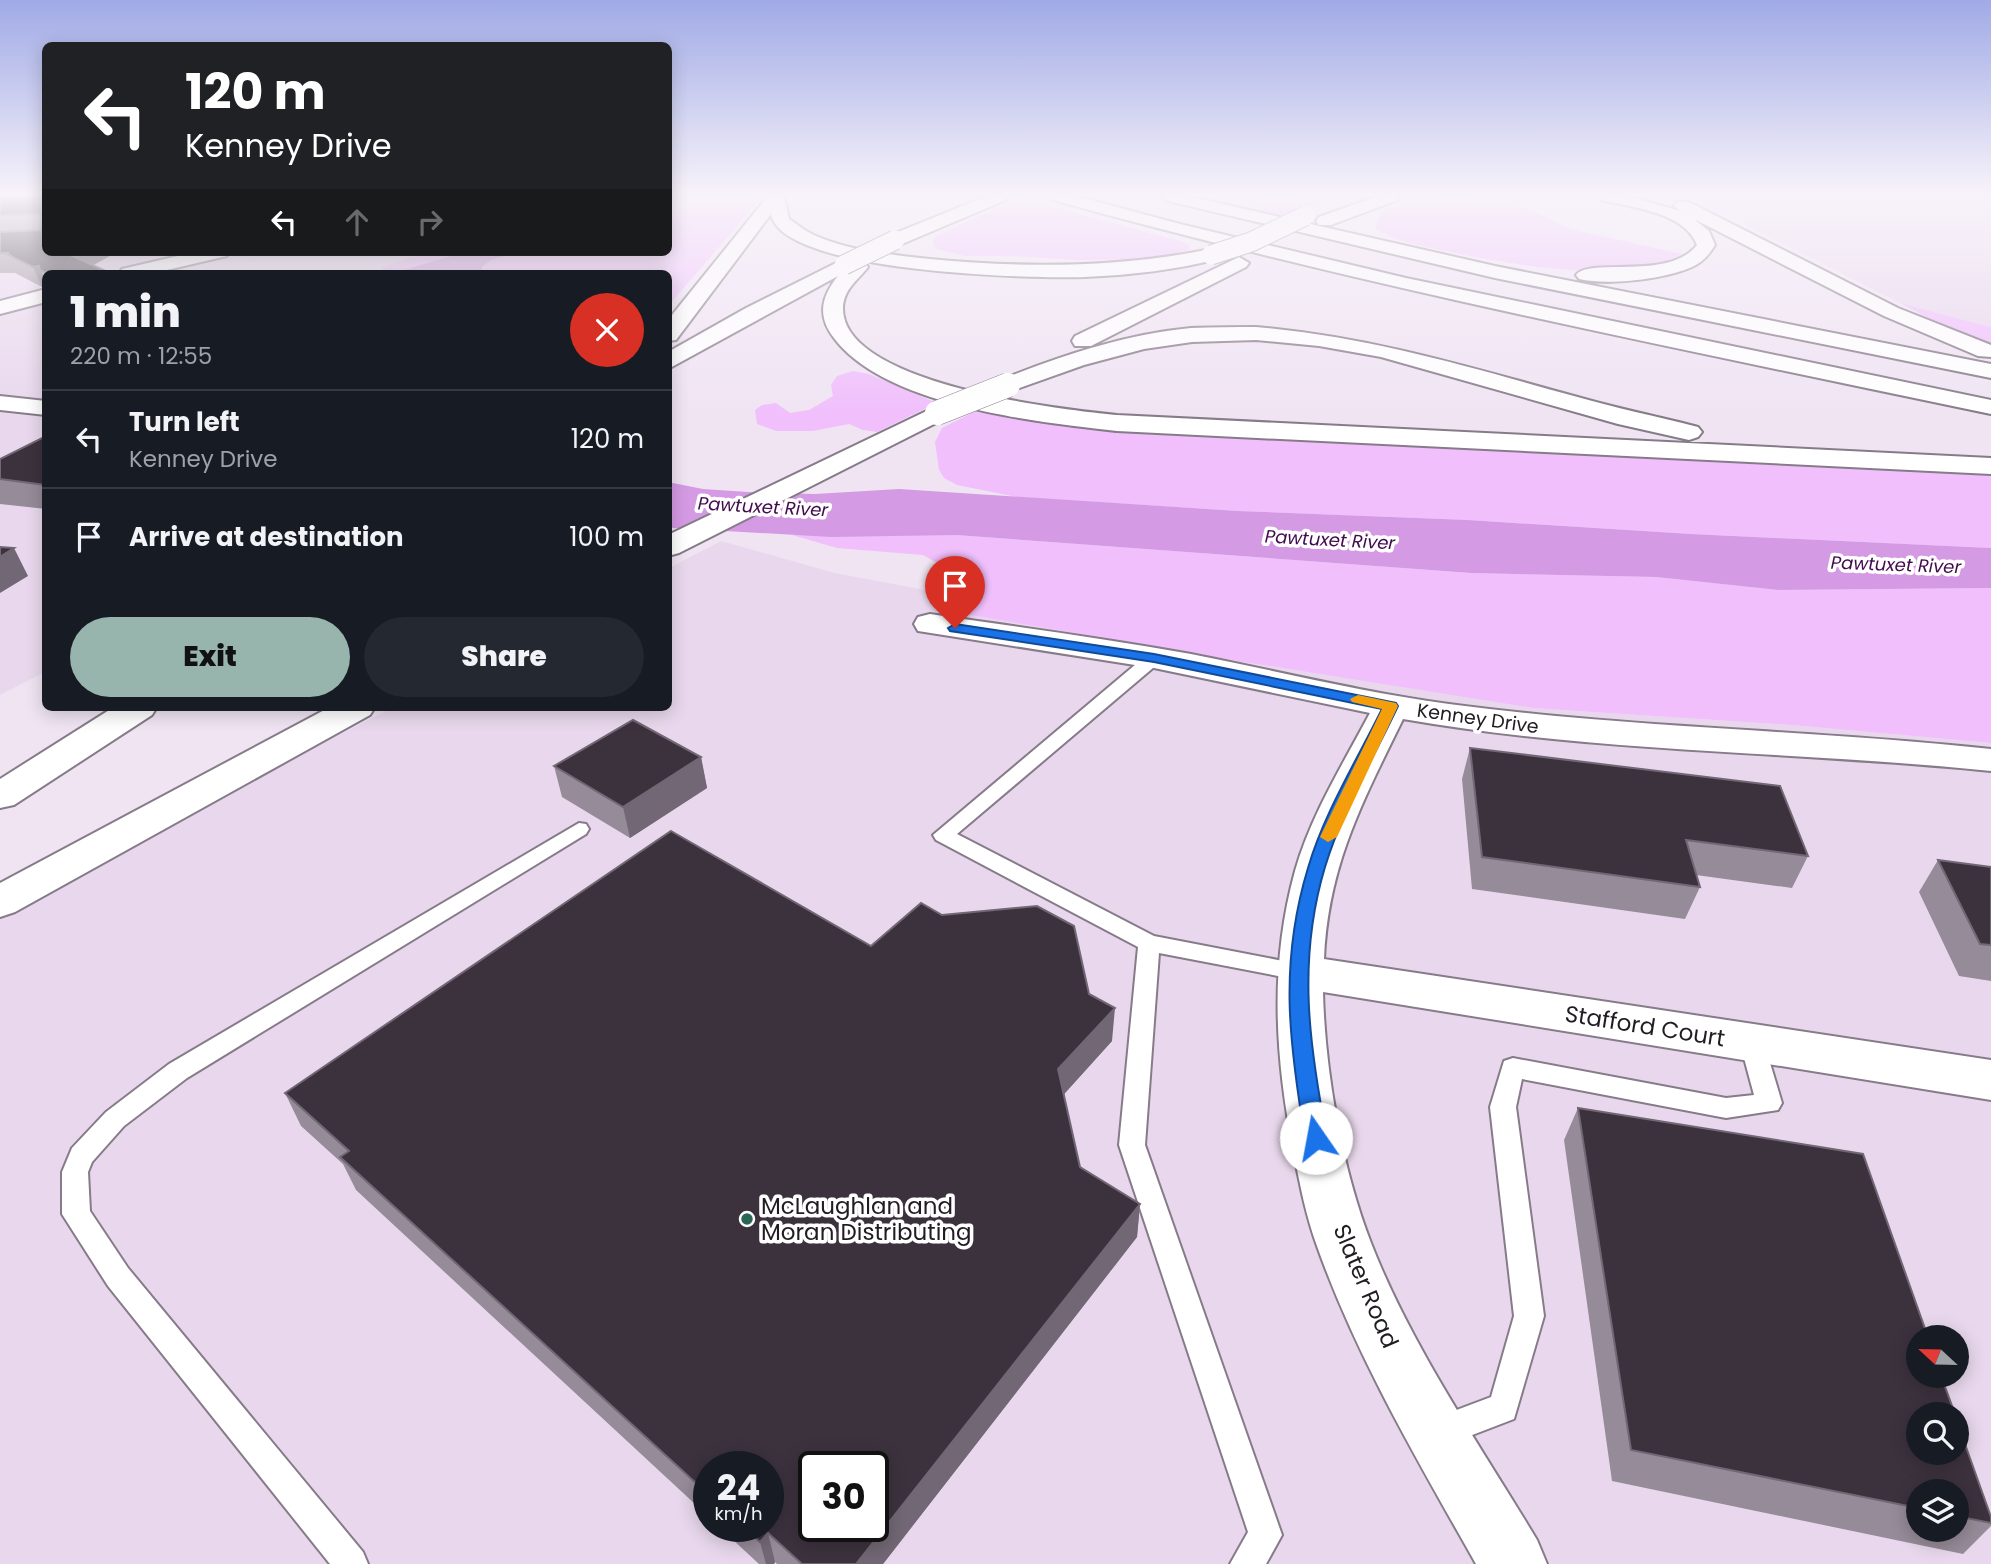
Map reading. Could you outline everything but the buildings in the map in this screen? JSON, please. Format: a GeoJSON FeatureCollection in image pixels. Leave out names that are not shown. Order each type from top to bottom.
{"type":"FeatureCollection","features":[{"type":"Feature","properties":{"kind":"main road"},"geometry":{"type":"LineString","coordinates":[[672,330],[719,269]]}},
{"type":"Feature","properties":{"kind":"main road"},"geometry":{"type":"LineString","coordinates":[[672,360],[752,312],[845,269]]}},
{"type":"Feature","properties":{"kind":"main road"},"geometry":{"type":"LineString","coordinates":[[849,269],[832,304],[837,329],[853,347],[877,364],[923,385],[969,399],[1030,412],[1118,422],[1991,465]]}},
{"type":"Feature","properties":{"kind":"main road"},"geometry":{"type":"LineString","coordinates":[[964,269],[1107,269]]}},
{"type":"Feature","properties":{"kind":"main road"},"geometry":{"type":"LineString","coordinates":[[672,545],[937,414],[1004,384],[1226,269]]}},
{"type":"Feature","properties":{"kind":"main road"},"geometry":{"type":"LineString","coordinates":[[1349,269],[1991,407]]}},
{"type":"Feature","properties":{"kind":"main road"},"geometry":{"type":"LineString","coordinates":[[1423,269],[1991,386]]}},
{"type":"Feature","properties":{"kind":"main road"},"geometry":{"type":"LineString","coordinates":[[1483,269],[1991,371]]}},
{"type":"Feature","properties":{"kind":"main road"},"geometry":{"type":"LineString","coordinates":[[1519,269],[1578,275],[1619,275],[1661,269]]}},
{"type":"Feature","properties":{"kind":"main road"},"geometry":{"type":"LineString","coordinates":[[1807,269],[1891,312],[1991,353]]}},
{"type":"Feature","properties":{"kind":"main road"},"geometry":{"type":"LineString","coordinates":[[0,301],[42,294]]}},
{"type":"Feature","properties":{"kind":"main road"},"geometry":{"type":"LineString","coordinates":[[0,308],[42,294]]}},
{"type":"Feature","properties":{"kind":"main road"},"geometry":{"type":"LineString","coordinates":[[1004,384],[1080,358],[1151,340],[1223,333],[1290,335],[1385,351],[1580,407],[1677,430],[1828,452],[1991,465]]}},
{"type":"Feature","properties":{"kind":"main road"},"geometry":{"type":"LineString","coordinates":[[0,403],[42,408]]}},
{"type":"Feature","properties":{"kind":"main road","name":"Kenney Drive"},"geometry":{"type":"LineString","coordinates":[[930,624],[1154,658],[1391,706],[1563,729],[1844,745],[1991,760]]}},
{"type":"Feature","properties":{"kind":"main road","name":"Slater Road"},"geometry":{"type":"LineString","coordinates":[[1391,706],[1332,829],[1317,868],[1304,923],[1299,972],[1301,1055],[1311,1115],[1347,1253],[1394,1353],[1513,1564]]}},
{"type":"Feature","properties":{"kind":"main road"},"geometry":{"type":"LineString","coordinates":[[0,796],[133,711]]}},
{"type":"Feature","properties":{"kind":"main road"},"geometry":{"type":"LineString","coordinates":[[0,880],[340,711]]}},
{"type":"Feature","properties":{"kind":"main road"},"geometry":{"type":"LineString","coordinates":[[0,902],[350,711]]}},
{"type":"Feature","properties":{"kind":"main road"},"geometry":{"type":"LineString","coordinates":[[0,784],[107,728]]}},
{"type":"Feature","properties":{"kind":"main road","name":"Stafford Court"},"geometry":{"type":"LineString","coordinates":[[1299,972],[1991,1080]]}},
{"type":"Feature","properties":{"kind":"lane"},"geometry":{"type":"LineString","coordinates":[[1154,658],[943,835],[1149,943],[1299,972]]}},
{"type":"Feature","properties":{"kind":"lane"},"geometry":{"type":"LineString","coordinates":[[351,1564],[118,1277],[76,1214],[75,1172],[82,1156],[115,1119],[178,1071],[579,829]]}},
{"type":"Feature","properties":{"kind":"lane"},"geometry":{"type":"LineString","coordinates":[[1149,943],[1132,1145],[1265,1535],[1247,1564]]}},
{"type":"Feature","properties":{"kind":"lane"},"geometry":{"type":"LineString","coordinates":[[1437,1432],[1503,1408],[1529,1316],[1503,1107],[1513,1068],[1726,1108],[1769,1103],[1752,1043]]}},
{"type":"Feature","properties":{"kind":"shaded area"},"geometry":{"type":"Polygon","coordinates":[[[0,269],[384,269],[42,270],[42,674],[0,695],[0,269]]]}},
{"type":"Feature","properties":{"kind":"shaded area"},"geometry":{"type":"Polygon","coordinates":[[[700,269],[672,302],[672,270],[482,270],[700,269]]]}},
{"type":"Feature","properties":{"kind":"shaded area"},"geometry":{"type":"Polygon","coordinates":[[[1563,269],[1631,269],[1602,271],[1563,269]]]}},
{"type":"Feature","properties":{"kind":"shaded area"},"geometry":{"type":"Polygon","coordinates":[[[1833,269],[1991,269],[1991,327],[1900,303],[1833,269]]]}},
{"type":"Feature","properties":{"kind":"shaded area"},"geometry":{"type":"Polygon","coordinates":[[[1900,303],[1991,327],[1991,345],[1945,327],[1900,303]]]}},
{"type":"Feature","properties":{"kind":"shaded area"},"geometry":{"type":"Polygon","coordinates":[[[853,371],[869,374],[937,403],[877,432],[849,424],[813,431],[776,431],[757,424],[755,410],[762,405],[776,403],[790,413],[809,410],[833,396],[831,385],[837,376],[853,371]]]}},
{"type":"Feature","properties":{"kind":"shaded area"},"geometry":{"type":"Polygon","coordinates":[[[974,412],[1991,474],[1991,548],[1468,520],[1238,511],[1017,497],[957,485],[944,478],[939,470],[935,442],[942,428],[974,412]]]}},
{"type":"Feature","properties":{"kind":"shaded area"},"geometry":{"type":"Polygon","coordinates":[[[792,535],[956,535],[1471,573],[1656,577],[1778,590],[1991,588],[1991,743],[1792,725],[1533,708],[952,612],[943,596],[937,563],[923,555],[837,548],[792,535]]]}},
{"type":"Feature","properties":{"kind":"shaded area"},"geometry":{"type":"Polygon","coordinates":[[[721,541],[835,573],[943,596],[952,612],[1533,708],[1792,725],[1991,743],[1991,1564],[0,1564],[0,914],[191,810],[386,711],[672,711],[672,566],[721,541]]]}},
{"type":"Feature","properties":{"kind":"water"},"geometry":{"type":"Polygon","coordinates":[[[407,269],[482,269],[482,270],[404,270],[407,269]]]}},
{"type":"Feature","properties":{"kind":"water","name":"Pawtuxet River"},"geometry":{"type":"Polygon","coordinates":[[[672,483],[703,489],[815,494],[899,489],[1238,511],[1468,520],[1991,548],[1991,588],[1778,590],[1656,577],[1471,573],[956,535],[831,537],[673,528],[672,483]]]}},
{"type":"Feature","properties":{"kind":"slow traffic"},"geometry":{"type":"LineString","coordinates":[[1328,837],[1391,706],[1358,699]]}},
{"type":"Feature","properties":{"kind":"place","name":"McLaughlan and Moran Distributing"},"geometry":{"type":"Point","coordinates":[747,1219]}},
{"type":"Feature","properties":{"kind":"route"},"geometry":{"type":"LineString","coordinates":[[955,628],[1154,658],[1391,706],[1332,829],[1317,868],[1304,923],[1298,985],[1301,1055],[1316,1138]]}}]}
